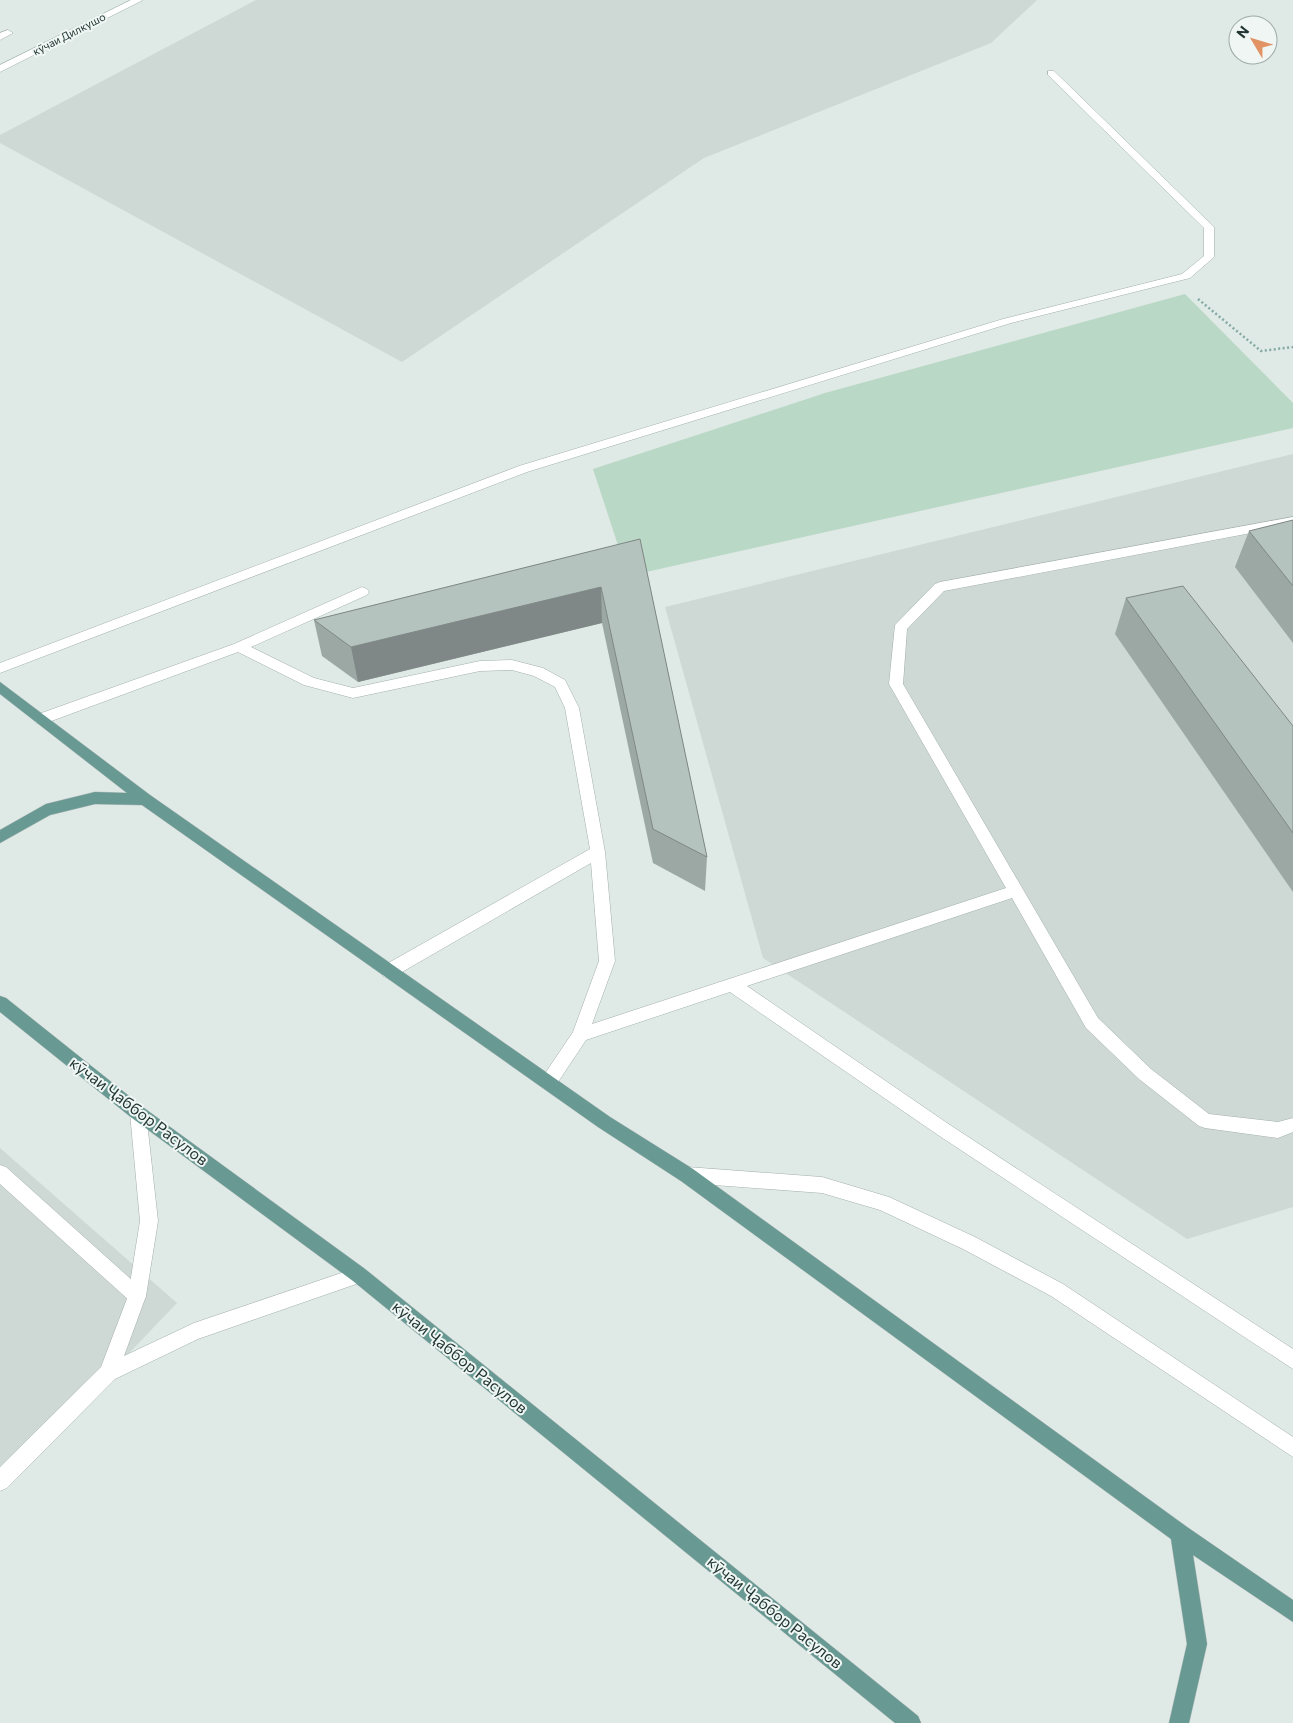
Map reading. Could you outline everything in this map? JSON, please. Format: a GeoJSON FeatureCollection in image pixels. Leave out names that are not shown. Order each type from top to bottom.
{"type":"FeatureCollection","features":[{"type":"Feature","properties":{"kind":"main road"},"geometry":{"type":"LineString","coordinates":[[0,687],[145,799],[604,1122],[687,1175],[1180,1534],[1293,1612]]}},
{"type":"Feature","properties":{"kind":"main road"},"geometry":{"type":"LineString","coordinates":[[0,837],[46,810],[95,798],[145,799]]}},
{"type":"Feature","properties":{"kind":"main road","name":"кӯчаи Ҷаббор Расулов"},"geometry":{"type":"LineString","coordinates":[[0,1003],[138,1113],[359,1276],[912,1723]]}},
{"type":"Feature","properties":{"kind":"main road"},"geometry":{"type":"LineString","coordinates":[[1180,1534],[1197,1644],[1180,1723]]}},
{"type":"Feature","properties":{"kind":"street","name":"кӯчаи Дилкушо"},"geometry":{"type":"LineString","coordinates":[[0,69],[138,0]]}},
{"type":"Feature","properties":{"kind":"street"},"geometry":{"type":"LineString","coordinates":[[0,668],[523,469],[1007,321],[1186,276],[1209,256],[1209,227],[1051,73]]}},
{"type":"Feature","properties":{"kind":"street"},"geometry":{"type":"LineString","coordinates":[[1293,522],[940,587],[900,628],[896,684],[1092,1023],[1145,1074],[1205,1121],[1278,1130],[1293,1125]]}},
{"type":"Feature","properties":{"kind":"street"},"geometry":{"type":"LineString","coordinates":[[41,719],[239,646],[362,592]]}},
{"type":"Feature","properties":{"kind":"street"},"geometry":{"type":"LineString","coordinates":[[239,646],[284,669],[338,691],[353,693],[480,666],[512,665],[538,672],[560,684],[572,708],[598,852],[607,961],[580,1034],[548,1082]]}},
{"type":"Feature","properties":{"kind":"street"},"geometry":{"type":"LineString","coordinates":[[389,971],[598,852]]}},
{"type":"Feature","properties":{"kind":"street"},"geometry":{"type":"LineString","coordinates":[[580,1034],[1015,891]]}},
{"type":"Feature","properties":{"kind":"street"},"geometry":{"type":"LineString","coordinates":[[731,984],[944,1130],[1293,1360]]}},
{"type":"Feature","properties":{"kind":"street"},"geometry":{"type":"LineString","coordinates":[[108,1373],[137,1296],[149,1221],[138,1113]]}},
{"type":"Feature","properties":{"kind":"street"},"geometry":{"type":"LineString","coordinates":[[0,1173],[137,1296]]}},
{"type":"Feature","properties":{"kind":"street"},"geometry":{"type":"LineString","coordinates":[[687,1175],[822,1185],[891,1207],[969,1243],[1057,1290],[1293,1448]]}},
{"type":"Feature","properties":{"kind":"street"},"geometry":{"type":"LineString","coordinates":[[0,1481],[108,1373],[194,1332],[359,1276]]}},
{"type":"Feature","properties":{"kind":"path"},"geometry":{"type":"LineString","coordinates":[[1174,279],[1260,351],[1293,347]]}},
{"type":"Feature","properties":{"kind":"shaded area"},"geometry":{"type":"Polygon","coordinates":[[[256,0],[1037,0],[991,43],[704,158],[402,362],[0,143],[0,135],[256,0]]]}},
{"type":"Feature","properties":{"kind":"shaded area"},"geometry":{"type":"Polygon","coordinates":[[[1293,454],[1293,1207],[1187,1239],[763,958],[665,607],[1293,454]]]}},
{"type":"Feature","properties":{"kind":"shaded area"},"geometry":{"type":"Polygon","coordinates":[[[0,1148],[177,1303],[0,1488],[0,1148]]]}},
{"type":"Feature","properties":{"kind":"green space"},"geometry":{"type":"Polygon","coordinates":[[[1185,294],[1293,403],[1293,428],[628,576],[593,469],[825,393],[1185,294]]]}},
{"type":"Feature","properties":{"kind":"building"},"geometry":{"type":"Polygon","coordinates":[[[1293,520],[1293,586],[1249,531],[1293,520]]]}},
{"type":"Feature","properties":{"kind":"building"},"geometry":{"type":"Polygon","coordinates":[[[640,539],[707,857],[653,829],[601,587],[351,647],[314,620],[640,539]]]}},
{"type":"Feature","properties":{"kind":"building"},"geometry":{"type":"Polygon","coordinates":[[[1183,586],[1293,726],[1293,833],[1126,598],[1183,586]]]}}]}
